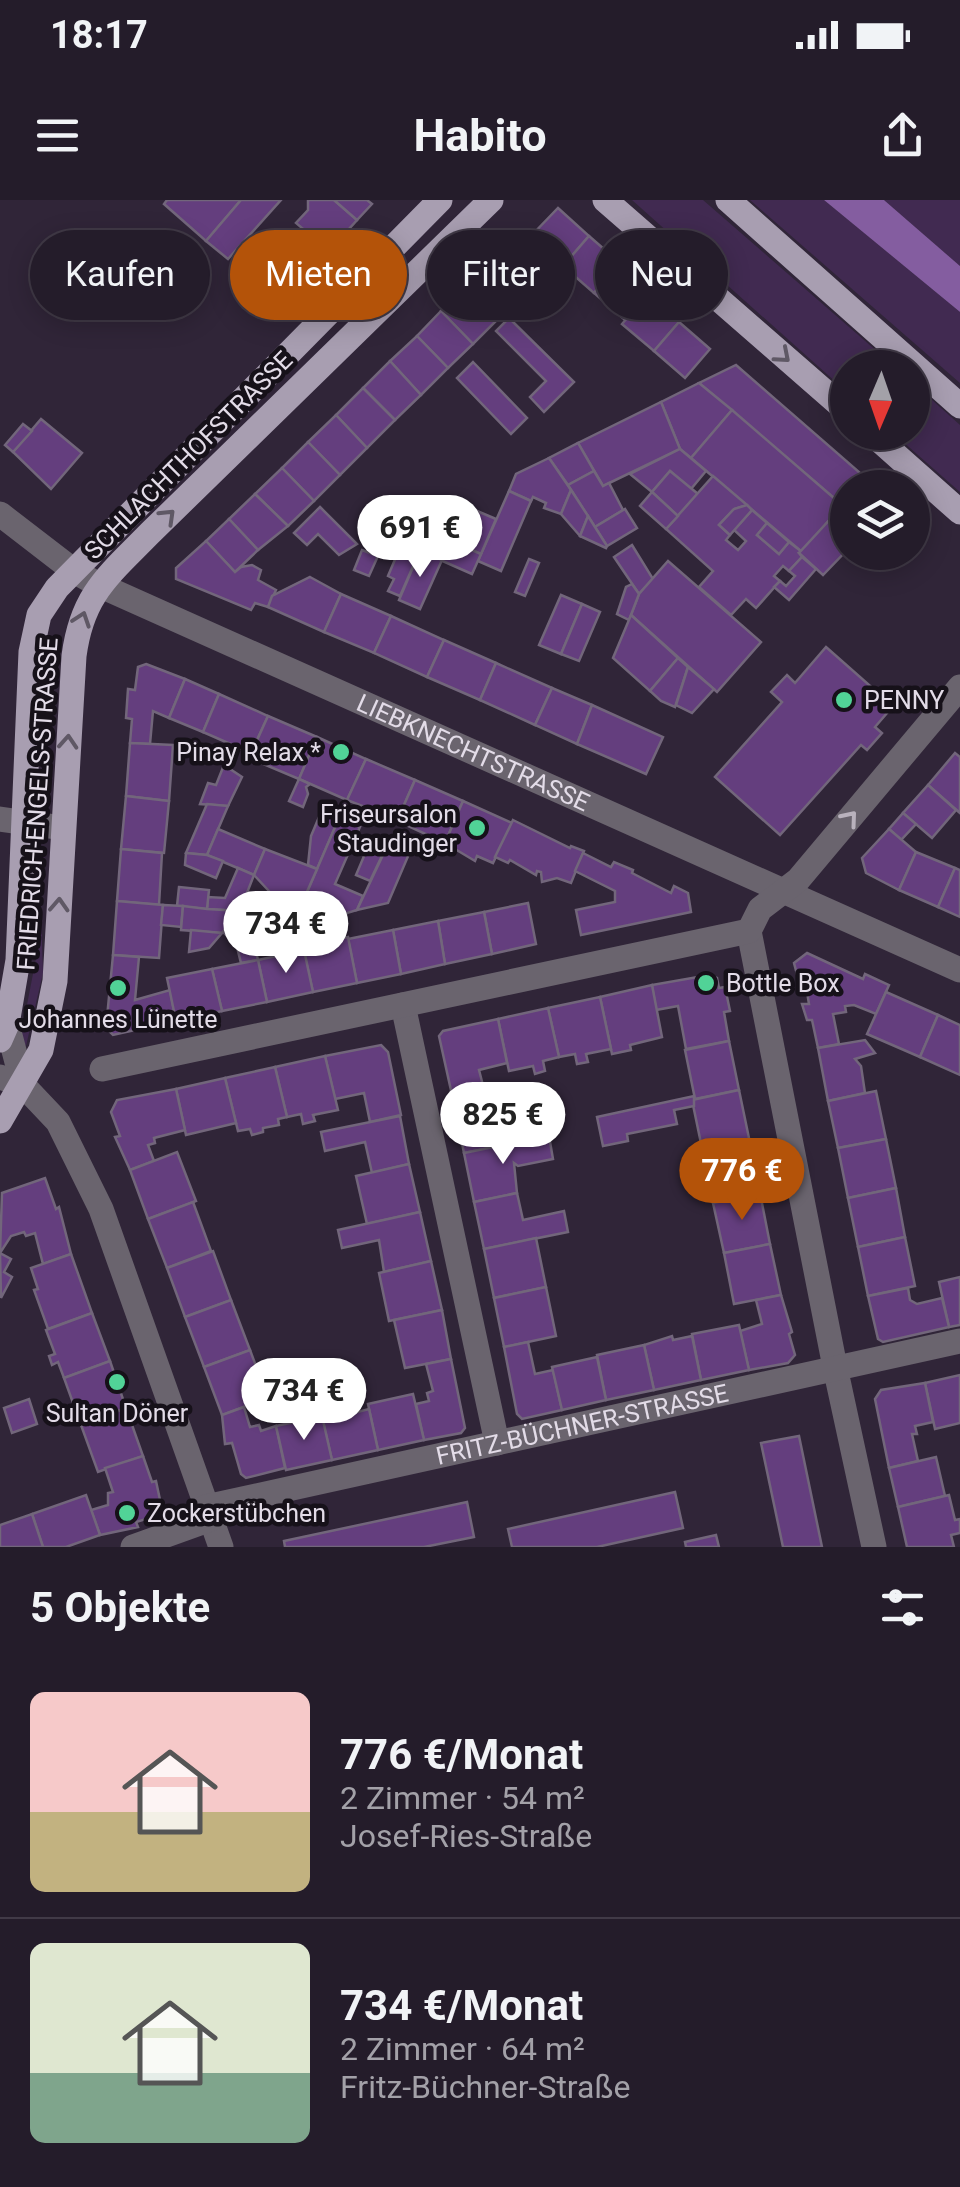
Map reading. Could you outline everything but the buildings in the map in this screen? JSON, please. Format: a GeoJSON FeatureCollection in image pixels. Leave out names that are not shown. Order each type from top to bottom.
{"type":"FeatureCollection","features":[{"type":"Feature","properties":{"kind":"main road","name":"SCHLACHTHOFSTRASSE"},"geometry":{"type":"LineString","coordinates":[[74,571],[440,200]]}},
{"type":"Feature","properties":{"kind":"main road","name":"SCHLACHTHOFSTRASSE"},"geometry":{"type":"LineString","coordinates":[[99,586],[491,200]]}},
{"type":"Feature","properties":{"kind":"main road"},"geometry":{"type":"LineString","coordinates":[[604,200],[830,396]]}},
{"type":"Feature","properties":{"kind":"main road"},"geometry":{"type":"LineString","coordinates":[[728,200],[960,406]]}},
{"type":"Feature","properties":{"kind":"main road"},"geometry":{"type":"LineString","coordinates":[[890,450],[960,512]]}},
{"type":"Feature","properties":{"kind":"main road","name":"FRIEDRICH-ENGELS-STRASSE"},"geometry":{"type":"LineString","coordinates":[[3,1032],[18,960],[11,822],[34,633],[46,602],[74,571]]}},
{"type":"Feature","properties":{"kind":"main road","name":"FRIEDRICH-ENGELS-STRASSE"},"geometry":{"type":"LineString","coordinates":[[12,1081],[41,1050],[56,981],[62,828],[78,631],[85,608],[99,586]]}},
{"type":"Feature","properties":{"kind":"main road"},"geometry":{"type":"LineString","coordinates":[[0,1122],[12,1081]]}},
{"type":"Feature","properties":{"kind":"street","name":"LIEBKNECHTSTRASSE"},"geometry":{"type":"LineString","coordinates":[[0,514],[99,586],[960,970]]}},
{"type":"Feature","properties":{"kind":"street"},"geometry":{"type":"LineString","coordinates":[[874,1547],[749,930],[760,909],[798,880],[960,687]]}},
{"type":"Feature","properties":{"kind":"street"},"geometry":{"type":"LineString","coordinates":[[11,822],[62,828]]}},
{"type":"Feature","properties":{"kind":"street"},"geometry":{"type":"LineString","coordinates":[[102,1069],[749,930]]}},
{"type":"Feature","properties":{"kind":"street"},"geometry":{"type":"LineString","coordinates":[[403,1005],[497,1443]]}},
{"type":"Feature","properties":{"kind":"street","name":"FRIEDRICH-ENGELS-STRASSE"},"geometry":{"type":"LineString","coordinates":[[3,1032],[12,1081],[58,1122],[101,1208],[220,1547]]}},
{"type":"Feature","properties":{"kind":"street","name":"FRITZ-BÜCHNER-STRASSE"},"geometry":{"type":"LineString","coordinates":[[133,1547],[209,1514],[497,1443],[960,1341]]}},
{"type":"Feature","properties":{"kind":"shaded area"},"geometry":{"type":"Polygon","coordinates":[[[632,200],[703,200],[875,350],[830,350],[830,377],[728,286],[728,230],[666,230],[632,200]]]}},
{"type":"Feature","properties":{"kind":"shaded area"},"geometry":{"type":"Polygon","coordinates":[[[750,200],[824,200],[960,312],[960,383],[930,357],[930,350],[922,350],[750,200]]]}},
{"type":"Feature","properties":{"kind":"shaded area"},"geometry":{"type":"Polygon","coordinates":[[[824,200],[884,200],[960,266],[960,312],[824,200]]]}},
{"type":"Feature","properties":{"kind":"shaded area"},"geometry":{"type":"Polygon","coordinates":[[[884,200],[960,200],[960,266],[891,206],[884,200]]]}},
{"type":"Feature","properties":{"kind":"shaded area"},"geometry":{"type":"Polygon","coordinates":[[[930,398],[960,425],[960,492],[912,450],[930,450],[930,398]]]}},
{"type":"Feature","properties":{"kind":"shaded area"},"geometry":{"type":"Polygon","coordinates":[[[36,845],[45,850],[41,911],[43,973],[26,1046],[21,1036],[37,953],[33,891],[36,845]]]}},
{"type":"Feature","properties":{"kind":"place","name":"PENNY"},"geometry":{"type":"Point","coordinates":[844,700]}},
{"type":"Feature","properties":{"kind":"place","name":"Pinay Relax *"},"geometry":{"type":"Point","coordinates":[341,752]}},
{"type":"Feature","properties":{"kind":"place","name":"Friseursalon Staudinger"},"geometry":{"type":"Point","coordinates":[477,828]}},
{"type":"Feature","properties":{"kind":"place","name":"Bottle Box"},"geometry":{"type":"Point","coordinates":[706,983]}},
{"type":"Feature","properties":{"kind":"place","name":"Johannes Lünette"},"geometry":{"type":"Point","coordinates":[118,988]}},
{"type":"Feature","properties":{"kind":"place","name":"Sultan Döner"},"geometry":{"type":"Point","coordinates":[117,1382]}},
{"type":"Feature","properties":{"kind":"place","name":"Zockerstübchen"},"geometry":{"type":"Point","coordinates":[127,1513]}}]}
